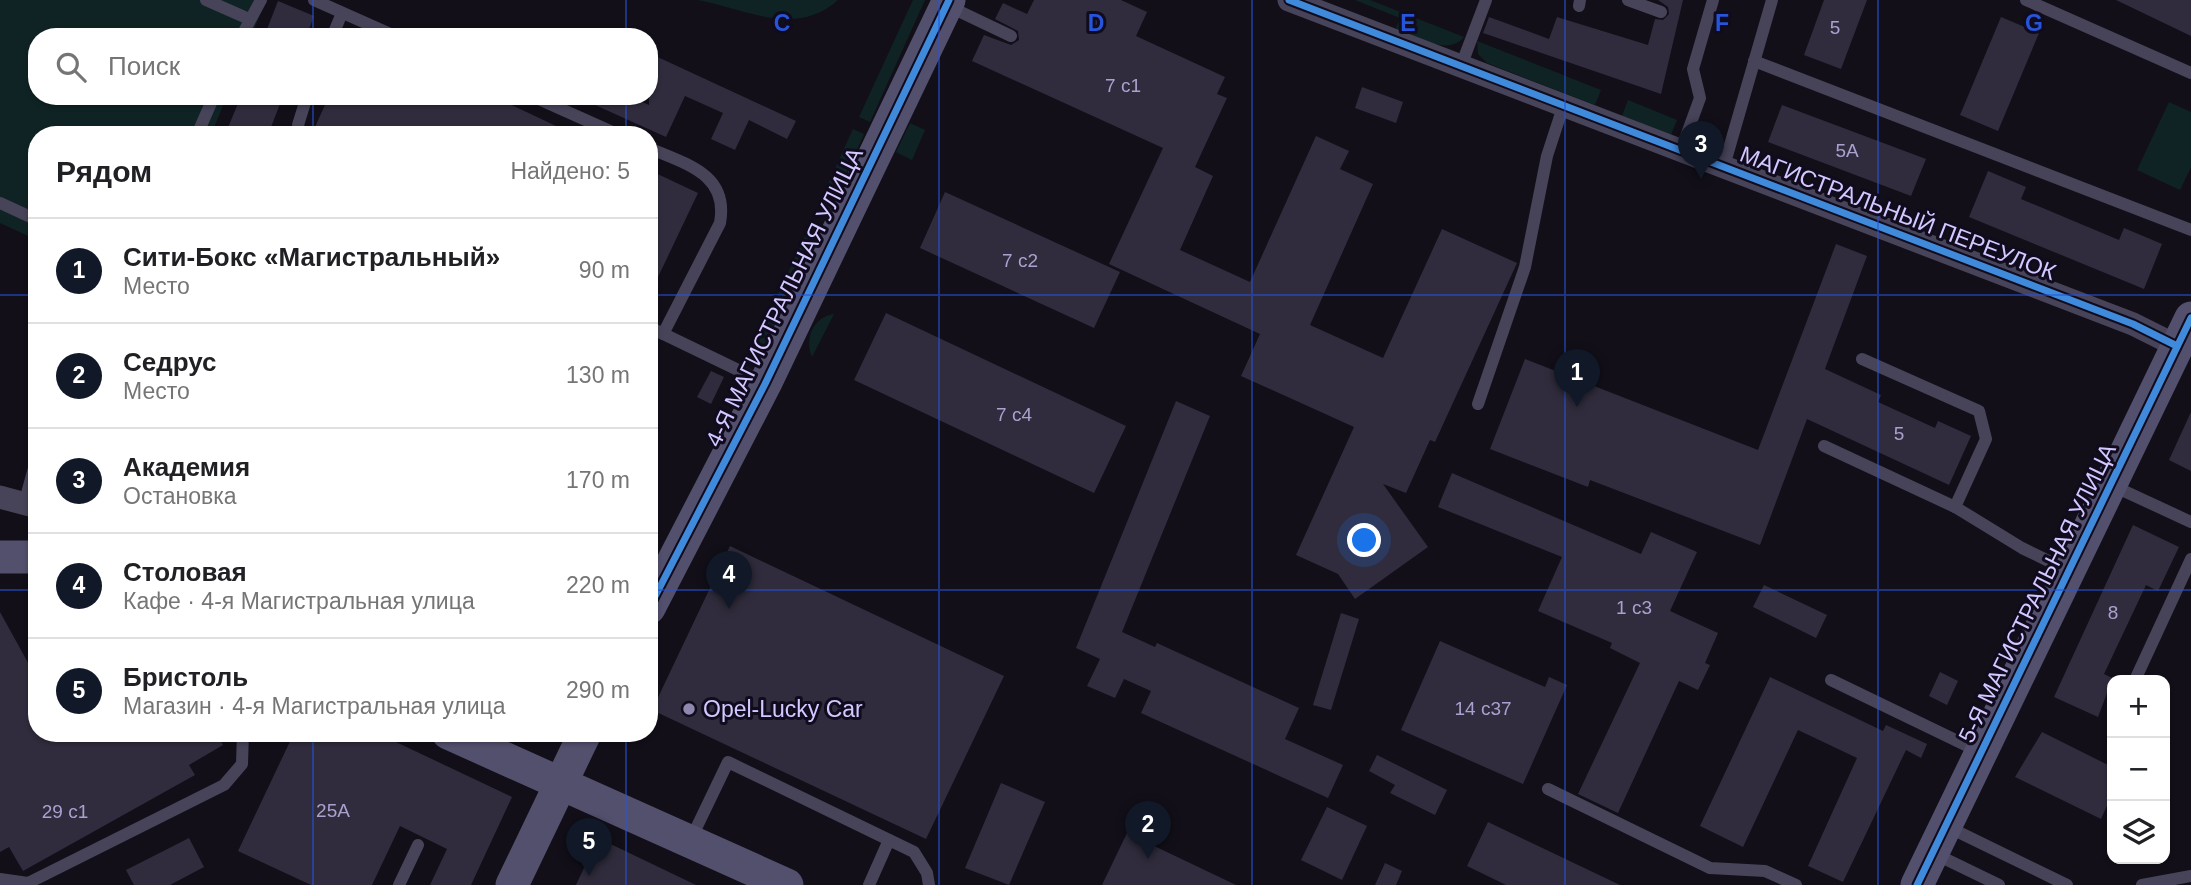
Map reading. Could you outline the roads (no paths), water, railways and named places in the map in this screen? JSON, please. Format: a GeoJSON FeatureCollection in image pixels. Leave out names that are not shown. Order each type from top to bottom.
{"type":"FeatureCollection","features":[{"type":"Feature","properties":{"kind":"street","name":"МАГИСТРАЛЬНЫЙ ПЕРЕУЛОК"},"geometry":{"type":"LineString","coordinates":[[1289,0],[2133,324],[2184,332]]}},
{"type":"Feature","properties":{"kind":"street","name":"4-Я МАГИСТРАЛЬНАЯ УЛИЦА"},"geometry":{"type":"LineString","coordinates":[[658,591],[765,384],[948,3]]}},
{"type":"Feature","properties":{"kind":"street","name":"5-Я МАГИСТРАЛЬНАЯ УЛИЦА"},"geometry":{"type":"LineString","coordinates":[[1917,885],[2184,332]]}},
{"type":"Feature","properties":{"kind":"street"},"geometry":{"type":"LineString","coordinates":[[0,497],[28,505]]}},
{"type":"Feature","properties":{"kind":"street"},"geometry":{"type":"LineString","coordinates":[[0,557],[28,557]]}},
{"type":"Feature","properties":{"kind":"street"},"geometry":{"type":"LineString","coordinates":[[516,884],[580,742]]}},
{"type":"Feature","properties":{"kind":"street"},"geometry":{"type":"LineString","coordinates":[[479,743],[560,786],[690,842],[772,882]]}},
{"type":"Feature","properties":{"kind":"lane"},"geometry":{"type":"LineString","coordinates":[[206,0],[249,19]]}},
{"type":"Feature","properties":{"kind":"lane"},"geometry":{"type":"LineString","coordinates":[[245,28],[261,0]]}},
{"type":"Feature","properties":{"kind":"lane"},"geometry":{"type":"LineString","coordinates":[[314,0],[376,28]]}},
{"type":"Feature","properties":{"kind":"lane"},"geometry":{"type":"LineString","coordinates":[[1461,66],[1486,0]]}},
{"type":"Feature","properties":{"kind":"lane"},"geometry":{"type":"LineString","coordinates":[[1628,0],[1661,12]]}},
{"type":"Feature","properties":{"kind":"lane"},"geometry":{"type":"LineString","coordinates":[[1681,150],[1700,98],[1693,69],[1713,0]]}},
{"type":"Feature","properties":{"kind":"lane"},"geometry":{"type":"LineString","coordinates":[[1724,166],[1772,0]]}},
{"type":"Feature","properties":{"kind":"lane"},"geometry":{"type":"LineString","coordinates":[[2026,0],[2191,73]]}},
{"type":"Feature","properties":{"kind":"lane"},"geometry":{"type":"LineString","coordinates":[[948,3],[1011,36]]}},
{"type":"Feature","properties":{"kind":"lane"},"geometry":{"type":"LineString","coordinates":[[336,28],[342,13]]}},
{"type":"Feature","properties":{"kind":"lane"},"geometry":{"type":"LineString","coordinates":[[1754,61],[2191,230]]}},
{"type":"Feature","properties":{"kind":"lane"},"geometry":{"type":"LineString","coordinates":[[1478,404],[1525,267],[1547,156],[1564,104]]}},
{"type":"Feature","properties":{"kind":"lane"},"geometry":{"type":"LineString","coordinates":[[201,126],[210,105]]}},
{"type":"Feature","properties":{"kind":"lane"},"geometry":{"type":"LineString","coordinates":[[298,126],[304,105]]}},
{"type":"Feature","properties":{"kind":"lane"},"geometry":{"type":"LineString","coordinates":[[552,105],[599,126]]}},
{"type":"Feature","properties":{"kind":"lane"},"geometry":{"type":"LineString","coordinates":[[658,152],[709,178],[720,191],[723,208],[720,223],[663,334]]}},
{"type":"Feature","properties":{"kind":"lane"},"geometry":{"type":"LineString","coordinates":[[0,203],[28,216]]}},
{"type":"Feature","properties":{"kind":"lane"},"geometry":{"type":"LineString","coordinates":[[658,332],[765,384]]}},
{"type":"Feature","properties":{"kind":"lane"},"geometry":{"type":"LineString","coordinates":[[1862,359],[1979,411],[1986,439],[1955,507]]}},
{"type":"Feature","properties":{"kind":"lane"},"geometry":{"type":"LineString","coordinates":[[1824,446],[1955,507],[2022,548],[2070,571]]}},
{"type":"Feature","properties":{"kind":"lane"},"geometry":{"type":"LineString","coordinates":[[2111,485],[2191,522]]}},
{"type":"Feature","properties":{"kind":"lane"},"geometry":{"type":"LineString","coordinates":[[2137,675],[2191,559]]}},
{"type":"Feature","properties":{"kind":"lane"},"geometry":{"type":"LineString","coordinates":[[1831,680],[1982,753]]}},
{"type":"Feature","properties":{"kind":"lane"},"geometry":{"type":"LineString","coordinates":[[0,878],[28,884],[224,785],[242,764],[243,742]]}},
{"type":"Feature","properties":{"kind":"lane"},"geometry":{"type":"LineString","coordinates":[[690,842],[728,762],[914,852],[927,873],[929,885]]}},
{"type":"Feature","properties":{"kind":"lane"},"geometry":{"type":"LineString","coordinates":[[1548,789],[1710,868],[1765,871],[1796,885]]}},
{"type":"Feature","properties":{"kind":"lane"},"geometry":{"type":"LineString","coordinates":[[869,885],[889,840]]}},
{"type":"Feature","properties":{"kind":"lane"},"geometry":{"type":"LineString","coordinates":[[1939,840],[1998,885]]}},
{"type":"Feature","properties":{"kind":"lane"},"geometry":{"type":"LineString","coordinates":[[1939,840],[2067,885]]}},
{"type":"Feature","properties":{"kind":"lane"},"geometry":{"type":"LineString","coordinates":[[399,885],[418,845]]}},
{"type":"Feature","properties":{"kind":"lane"},"geometry":{"type":"LineString","coordinates":[[2142,885],[2191,876]]}},
{"type":"Feature","properties":{"kind":"place","name":"Академия"},"geometry":{"type":"Point","coordinates":[1701,179]}},
{"type":"Feature","properties":{"kind":"place","name":"Сити-Бокс «Магистральный»"},"geometry":{"type":"Point","coordinates":[1577,407]}},
{"type":"Feature","properties":{"kind":"place","name":"Столовая"},"geometry":{"type":"Point","coordinates":[729,609]}},
{"type":"Feature","properties":{"kind":"place","name":"Opel-Lucky Car"},"geometry":{"type":"Point","coordinates":[689,709]}},
{"type":"Feature","properties":{"kind":"place","name":"Седрус"},"geometry":{"type":"Point","coordinates":[1148,859]}},
{"type":"Feature","properties":{"kind":"place","name":"Бристоль"},"geometry":{"type":"Point","coordinates":[589,876]}}]}
